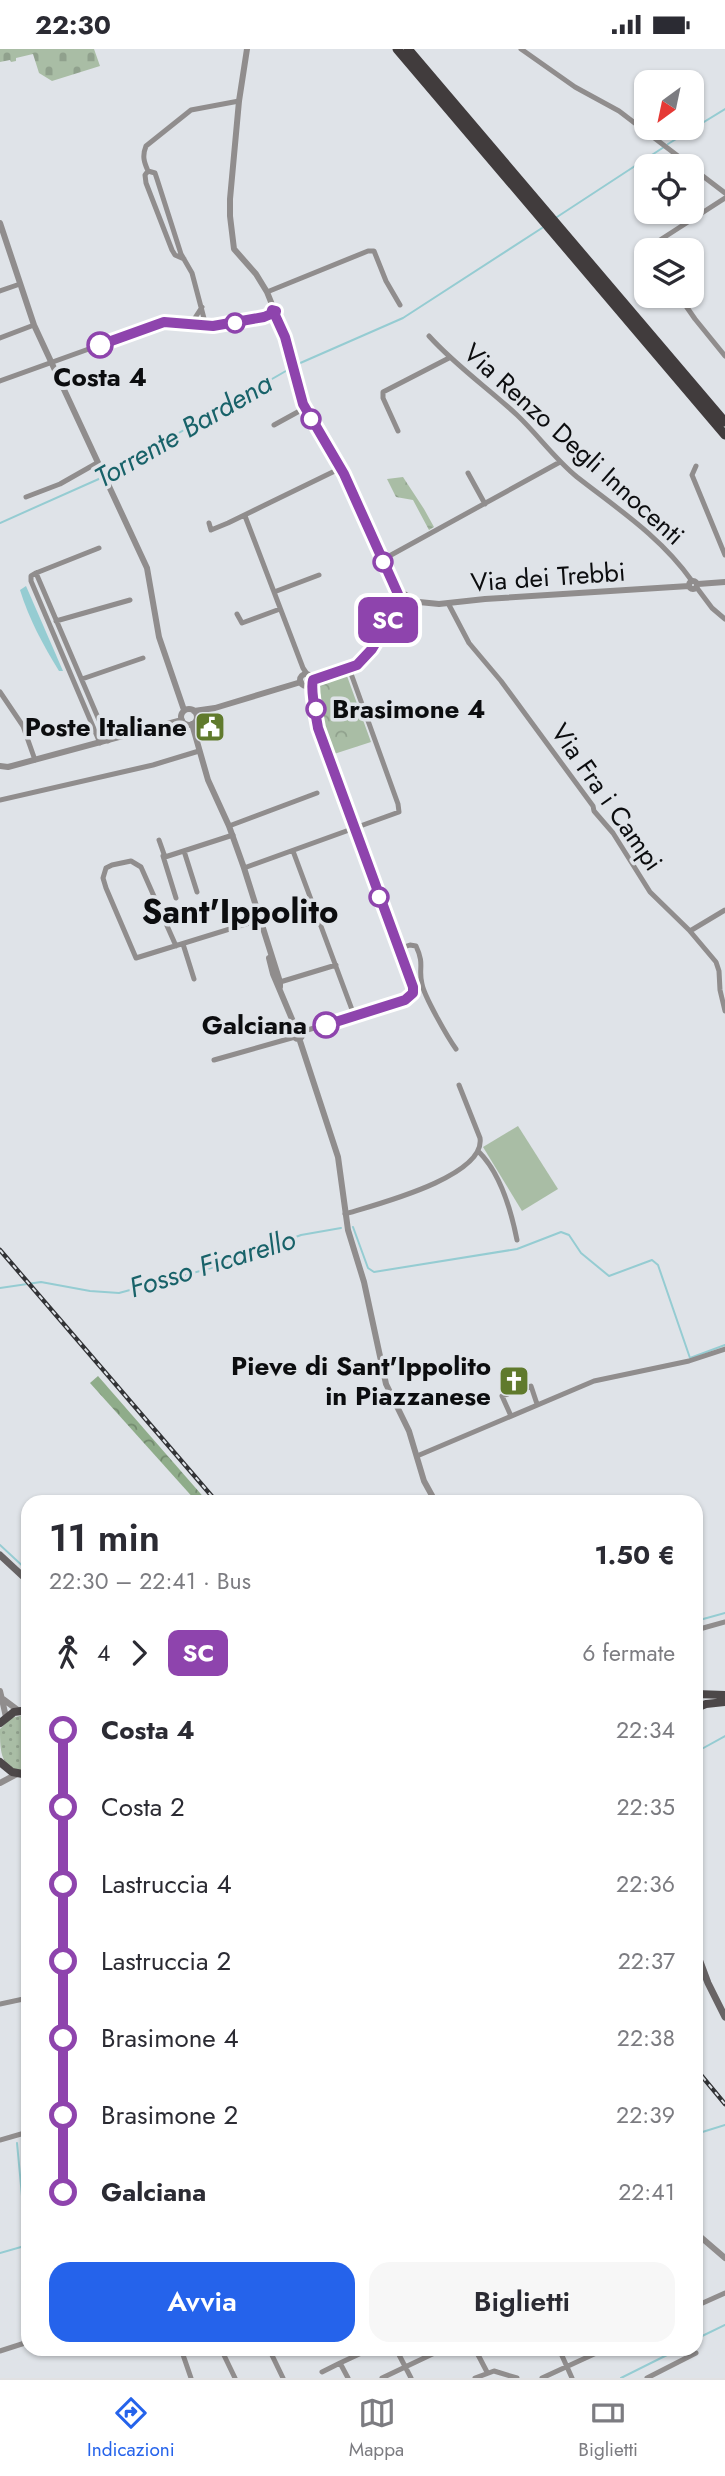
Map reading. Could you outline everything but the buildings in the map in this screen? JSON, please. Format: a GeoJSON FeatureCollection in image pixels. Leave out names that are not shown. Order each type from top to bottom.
{"type":"FeatureCollection","features":[{"type":"Feature","properties":{"kind":"highway"},"geometry":{"type":"LineString","coordinates":[[397,49],[725,435]]}},
{"type":"Feature","properties":{"kind":"highway"},"geometry":{"type":"LineString","coordinates":[[408,49],[725,422]]}},
{"type":"Feature","properties":{"kind":"main road"},"geometry":{"type":"LineString","coordinates":[[0,1555],[21,1574]]}},
{"type":"Feature","properties":{"kind":"main road"},"geometry":{"type":"LineString","coordinates":[[703,1694],[725,1695]]}},
{"type":"Feature","properties":{"kind":"main road"},"geometry":{"type":"LineString","coordinates":[[703,1707],[725,1702]]}},
{"type":"Feature","properties":{"kind":"main road"},"geometry":{"type":"LineString","coordinates":[[3,1720],[21,1711]]}},
{"type":"Feature","properties":{"kind":"main road"},"geometry":{"type":"LineString","coordinates":[[0,1763],[21,1774]]}},
{"type":"Feature","properties":{"kind":"main road"},"geometry":{"type":"LineString","coordinates":[[703,1971],[725,2017]]}},
{"type":"Feature","properties":{"kind":"street"},"geometry":{"type":"LineString","coordinates":[[196,714],[357,665],[372,649],[399,605],[398,596],[341,468],[305,408],[285,337],[273,313],[267,292],[256,274],[238,255],[233,242],[230,199],[247,49]]}},
{"type":"Feature","properties":{"kind":"street"},"geometry":{"type":"LineString","coordinates":[[521,49],[575,87],[619,111],[674,154]]}},
{"type":"Feature","properties":{"kind":"street"},"geometry":{"type":"LineString","coordinates":[[206,326],[192,273],[176,250],[146,183],[145,175],[148,171],[143,156],[146,146],[183,115],[201,107],[239,101]]}},
{"type":"Feature","properties":{"kind":"street"},"geometry":{"type":"LineString","coordinates":[[148,171],[155,173],[176,250]]}},
{"type":"Feature","properties":{"kind":"street"},"geometry":{"type":"LineString","coordinates":[[704,177],[725,193]]}},
{"type":"Feature","properties":{"kind":"street"},"geometry":{"type":"LineString","coordinates":[[663,238],[725,198]]}},
{"type":"Feature","properties":{"kind":"street"},"geometry":{"type":"LineString","coordinates":[[0,223],[34,325],[147,568],[159,637],[184,711],[182,720]]}},
{"type":"Feature","properties":{"kind":"street"},"geometry":{"type":"LineString","coordinates":[[267,292],[374,251],[386,281],[400,305]]}},
{"type":"Feature","properties":{"kind":"street"},"geometry":{"type":"LineString","coordinates":[[0,291],[20,284]]}},
{"type":"Feature","properties":{"kind":"street"},"geometry":{"type":"LineString","coordinates":[[191,324],[202,307]]}},
{"type":"Feature","properties":{"kind":"street"},"geometry":{"type":"LineString","coordinates":[[687,308],[725,356]]}},
{"type":"Feature","properties":{"kind":"street"},"geometry":{"type":"LineString","coordinates":[[0,381],[164,322],[206,326],[256,319],[273,313]]}},
{"type":"Feature","properties":{"kind":"street"},"geometry":{"type":"LineString","coordinates":[[0,338],[34,325]]}},
{"type":"Feature","properties":{"kind":"street","name":"Via Renzo Degli Innocenti"},"geometry":{"type":"LineString","coordinates":[[429,336],[449,358],[519,417],[560,462],[630,516],[661,545],[712,608],[725,619]]}},
{"type":"Feature","properties":{"kind":"street"},"geometry":{"type":"LineString","coordinates":[[398,431],[383,398],[383,392],[449,358]]}},
{"type":"Feature","properties":{"kind":"street"},"geometry":{"type":"LineString","coordinates":[[274,425],[305,408]]}},
{"type":"Feature","properties":{"kind":"street"},"geometry":{"type":"LineString","coordinates":[[382,560],[560,462]]}},
{"type":"Feature","properties":{"kind":"street"},"geometry":{"type":"LineString","coordinates":[[26,497],[60,484],[97,463]]}},
{"type":"Feature","properties":{"kind":"street"},"geometry":{"type":"LineString","coordinates":[[696,465],[692,475],[725,555]]}},
{"type":"Feature","properties":{"kind":"street"},"geometry":{"type":"LineString","coordinates":[[209,523],[211,530],[245,516],[341,468]]}},
{"type":"Feature","properties":{"kind":"street"},"geometry":{"type":"LineString","coordinates":[[468,473],[485,504]]}},
{"type":"Feature","properties":{"kind":"street"},"geometry":{"type":"LineString","coordinates":[[214,1060],[405,1000],[412,996],[413,987],[318,728],[315,702],[245,516]]}},
{"type":"Feature","properties":{"kind":"street"},"geometry":{"type":"LineString","coordinates":[[99,548],[36,573],[31,576],[31,582],[100,743]]}},
{"type":"Feature","properties":{"kind":"street"},"geometry":{"type":"LineString","coordinates":[[36,573],[108,741]]}},
{"type":"Feature","properties":{"kind":"street"},"geometry":{"type":"LineString","coordinates":[[274,592],[319,575]]}},
{"type":"Feature","properties":{"kind":"street","name":"Via dei Trebbi"},"geometry":{"type":"LineString","coordinates":[[409,601],[439,604],[725,582]]}},
{"type":"Feature","properties":{"kind":"street"},"geometry":{"type":"LineString","coordinates":[[398,596],[405,594],[409,601],[405,606],[399,605]]}},
{"type":"Feature","properties":{"kind":"street"},"geometry":{"type":"LineString","coordinates":[[56,621],[130,600]]}},
{"type":"Feature","properties":{"kind":"street","name":"Via Fra i Campi"},"geometry":{"type":"LineString","coordinates":[[448,603],[469,643],[501,681],[594,811],[613,833],[650,893],[690,931],[716,962],[725,1011]]}},
{"type":"Feature","properties":{"kind":"street"},"geometry":{"type":"LineString","coordinates":[[237,614],[243,623],[280,609]]}},
{"type":"Feature","properties":{"kind":"street"},"geometry":{"type":"LineString","coordinates":[[82,678],[143,658]]}},
{"type":"Feature","properties":{"kind":"street"},"geometry":{"type":"LineString","coordinates":[[244,868],[397,813],[400,808],[349,668]]}},
{"type":"Feature","properties":{"kind":"street"},"geometry":{"type":"LineString","coordinates":[[0,691],[19,718],[36,760]]}},
{"type":"Feature","properties":{"kind":"street"},"geometry":{"type":"LineString","coordinates":[[184,711],[191,709],[196,714]]}},
{"type":"Feature","properties":{"kind":"street"},"geometry":{"type":"LineString","coordinates":[[196,714],[192,724],[208,780],[233,835],[269,953],[338,1157],[345,1214],[364,1282],[386,1384],[410,1431],[424,1482],[432,1495]]}},
{"type":"Feature","properties":{"kind":"street"},"geometry":{"type":"LineString","coordinates":[[0,767],[36,760],[182,720]]}},
{"type":"Feature","properties":{"kind":"street"},"geometry":{"type":"LineString","coordinates":[[182,720],[192,724]]}},
{"type":"Feature","properties":{"kind":"street"},"geometry":{"type":"LineString","coordinates":[[0,800],[153,765],[200,751]]}},
{"type":"Feature","properties":{"kind":"street"},"geometry":{"type":"LineString","coordinates":[[229,826],[317,793]]}},
{"type":"Feature","properties":{"kind":"street"},"geometry":{"type":"LineString","coordinates":[[163,856],[233,835]]}},
{"type":"Feature","properties":{"kind":"street"},"geometry":{"type":"LineString","coordinates":[[159,840],[176,898]]}},
{"type":"Feature","properties":{"kind":"street"},"geometry":{"type":"LineString","coordinates":[[184,851],[197,892]]}},
{"type":"Feature","properties":{"kind":"street"},"geometry":{"type":"LineString","coordinates":[[293,851],[354,1015]]}},
{"type":"Feature","properties":{"kind":"street"},"geometry":{"type":"LineString","coordinates":[[176,946],[141,867],[131,861],[106,868],[103,878],[136,958],[183,944],[259,920]]}},
{"type":"Feature","properties":{"kind":"street"},"geometry":{"type":"LineString","coordinates":[[690,931],[725,910]]}},
{"type":"Feature","properties":{"kind":"street"},"geometry":{"type":"LineString","coordinates":[[183,944],[194,979]]}},
{"type":"Feature","properties":{"kind":"street"},"geometry":{"type":"LineString","coordinates":[[398,949],[413,945],[417,948],[422,964],[422,985],[444,1031],[456,1049]]}},
{"type":"Feature","properties":{"kind":"street"},"geometry":{"type":"LineString","coordinates":[[280,984],[336,965]]}},
{"type":"Feature","properties":{"kind":"street"},"geometry":{"type":"LineString","coordinates":[[459,1085],[480,1138],[479,1152],[487,1161],[508,1202],[517,1240]]}},
{"type":"Feature","properties":{"kind":"street"},"geometry":{"type":"LineString","coordinates":[[345,1214],[431,1186],[479,1152]]}},
{"type":"Feature","properties":{"kind":"street"},"geometry":{"type":"LineString","coordinates":[[417,1456],[594,1381],[689,1361],[725,1349]]}},
{"type":"Feature","properties":{"kind":"street"},"geometry":{"type":"LineString","coordinates":[[512,1416],[502,1396],[531,1386],[537,1404]]}},
{"type":"Feature","properties":{"kind":"street"},"geometry":{"type":"LineString","coordinates":[[703,1628],[725,1622]]}},
{"type":"Feature","properties":{"kind":"street"},"geometry":{"type":"LineString","coordinates":[[0,1691],[4,1699],[3,1720]]}},
{"type":"Feature","properties":{"kind":"street"},"geometry":{"type":"LineString","coordinates":[[4,1699],[21,1709]]}},
{"type":"Feature","properties":{"kind":"street"},"geometry":{"type":"LineString","coordinates":[[0,1763],[0,1770]]}},
{"type":"Feature","properties":{"kind":"street"},"geometry":{"type":"LineString","coordinates":[[0,1783],[17,1774]]}},
{"type":"Feature","properties":{"kind":"street"},"geometry":{"type":"LineString","coordinates":[[0,2004],[21,2000]]}},
{"type":"Feature","properties":{"kind":"street"},"geometry":{"type":"LineString","coordinates":[[0,2140],[21,2134]]}},
{"type":"Feature","properties":{"kind":"street"},"geometry":{"type":"LineString","coordinates":[[703,2239],[725,2258]]}},
{"type":"Feature","properties":{"kind":"street"},"geometry":{"type":"LineString","coordinates":[[703,2303],[725,2293]]}},
{"type":"Feature","properties":{"kind":"street"},"geometry":{"type":"LineString","coordinates":[[0,2351],[21,2344]]}},
{"type":"Feature","properties":{"kind":"street"},"geometry":{"type":"LineString","coordinates":[[183,2356],[191,2378]]}},
{"type":"Feature","properties":{"kind":"street"},"geometry":{"type":"LineString","coordinates":[[224,2356],[235,2378]]}},
{"type":"Feature","properties":{"kind":"street"},"geometry":{"type":"LineString","coordinates":[[272,2356],[282,2378]]}},
{"type":"Feature","properties":{"kind":"street"},"geometry":{"type":"LineString","coordinates":[[322,2372],[355,2356]]}},
{"type":"Feature","properties":{"kind":"street"},"geometry":{"type":"LineString","coordinates":[[400,2356],[411,2378]]}},
{"type":"Feature","properties":{"kind":"street"},"geometry":{"type":"LineString","coordinates":[[382,2378],[428,2356]]}},
{"type":"Feature","properties":{"kind":"street"},"geometry":{"type":"LineString","coordinates":[[479,2356],[487,2372]]}},
{"type":"Feature","properties":{"kind":"street"},"geometry":{"type":"LineString","coordinates":[[562,2356],[572,2378]]}},
{"type":"Feature","properties":{"kind":"street"},"geometry":{"type":"LineString","coordinates":[[542,2378],[589,2356]]}},
{"type":"Feature","properties":{"kind":"street"},"geometry":{"type":"LineString","coordinates":[[647,2378],[690,2356]]}},
{"type":"Feature","properties":{"kind":"street"},"geometry":{"type":"LineString","coordinates":[[340,2363],[348,2378]]}},
{"type":"Feature","properties":{"kind":"street"},"geometry":{"type":"LineString","coordinates":[[475,2378],[495,2371],[517,2378]]}},
{"type":"Feature","properties":{"kind":"green space"},"geometry":{"type":"Polygon","coordinates":[[[0,49],[94,49],[100,66],[52,81],[39,73],[33,54],[16,58],[16,61],[0,62],[0,49]]]}},
{"type":"Feature","properties":{"kind":"green space"},"geometry":{"type":"Polygon","coordinates":[[[403,477],[434,527],[429,530],[413,500],[396,497],[387,479],[403,477]]]}},
{"type":"Feature","properties":{"kind":"green space"},"geometry":{"type":"Polygon","coordinates":[[[347,676],[371,742],[334,754],[323,721],[321,696],[316,684],[347,676]]]}},
{"type":"Feature","properties":{"kind":"green space"},"geometry":{"type":"Polygon","coordinates":[[[518,1126],[558,1189],[522,1211],[483,1147],[518,1126]]]}},
{"type":"Feature","properties":{"kind":"green space"},"geometry":{"type":"Polygon","coordinates":[[[98,1376],[202,1495],[191,1495],[90,1383],[98,1376]]]}},
{"type":"Feature","properties":{"kind":"green space"},"geometry":{"type":"Polygon","coordinates":[[[21,1716],[21,1771],[7,1764],[1,1752],[0,1729],[11,1718],[21,1716]]]}},
{"type":"Feature","properties":{"kind":"water"},"geometry":{"type":"Polygon","coordinates":[[[26,586],[63,671],[59,671],[32,622],[20,590],[26,586]]]}},
{"type":"Feature","properties":{"kind":"waterway","name":"Torrente Bardena"},"geometry":{"type":"LineString","coordinates":[[668,144],[725,109]]}},
{"type":"Feature","properties":{"kind":"waterway","name":"Torrente Bardena"},"geometry":{"type":"LineString","coordinates":[[557,217],[664,147]]}},
{"type":"Feature","properties":{"kind":"waterway","name":"Torrente Bardena"},"geometry":{"type":"LineString","coordinates":[[106,475],[298,364],[403,318],[542,228]]}},
{"type":"Feature","properties":{"kind":"waterway","name":"Torrente Bardena"},"geometry":{"type":"LineString","coordinates":[[0,523],[101,478]]}},
{"type":"Feature","properties":{"kind":"waterway","name":"Fosso Ficarello"},"geometry":{"type":"LineString","coordinates":[[353,1227],[368,1268],[374,1272],[517,1249],[561,1232],[569,1235],[581,1253],[609,1276],[652,1260],[658,1265],[690,1358],[725,1345]]}},
{"type":"Feature","properties":{"kind":"waterway","name":"Fosso Ficarello"},"geometry":{"type":"LineString","coordinates":[[0,1288],[41,1282],[119,1293],[226,1264],[301,1235],[341,1228]]}},
{"type":"Feature","properties":{"kind":"waterway"},"geometry":{"type":"LineString","coordinates":[[0,1545],[21,1564]]}},
{"type":"Feature","properties":{"kind":"waterway"},"geometry":{"type":"LineString","coordinates":[[703,1619],[725,1613]]}},
{"type":"Feature","properties":{"kind":"waterway"},"geometry":{"type":"LineString","coordinates":[[703,1748],[725,1736]]}},
{"type":"Feature","properties":{"kind":"waterway"},"geometry":{"type":"LineString","coordinates":[[703,2132],[725,2125]]}},
{"type":"Feature","properties":{"kind":"waterway"},"geometry":{"type":"LineString","coordinates":[[17,2143],[21,2186]]}},
{"type":"Feature","properties":{"kind":"waterway"},"geometry":{"type":"LineString","coordinates":[[0,2253],[21,2247]]}},
{"type":"Feature","properties":{"kind":"waterway"},"geometry":{"type":"LineString","coordinates":[[703,2336],[725,2325]]}},
{"type":"Feature","properties":{"kind":"waterway"},"geometry":{"type":"LineString","coordinates":[[621,2378],[665,2356]]}},
{"type":"Feature","properties":{"kind":"railway"},"geometry":{"type":"LineString","coordinates":[[0,1250],[211,1495]]}},
{"type":"Feature","properties":{"kind":"railway"},"geometry":{"type":"LineString","coordinates":[[703,2077],[725,2104]]}},
{"type":"Feature","properties":{"kind":"bus line","name":"SC"},"geometry":{"type":"LineString","coordinates":[[100,345],[164,322],[213,326],[264,317],[271,314],[272,310],[276,311],[303,404],[344,474],[398,594],[399,605],[367,655],[357,665],[313,680],[311,684],[318,728],[414,990],[405,1000],[326,1025]]}},
{"type":"Feature","properties":{"kind":"place","name":"Costa 4"},"geometry":{"type":"Point","coordinates":[100,345]}},
{"type":"Feature","properties":{"kind":"place","name":"Brasimone 4"},"geometry":{"type":"Point","coordinates":[316,709]}},
{"type":"Feature","properties":{"kind":"place","name":"Poste Italiane"},"geometry":{"type":"Point","coordinates":[210,727]}},
{"type":"Feature","properties":{"kind":"place","name":"Galciana"},"geometry":{"type":"Point","coordinates":[326,1025]}},
{"type":"Feature","properties":{"kind":"place","name":"Pieve di Sant'Ippolito in Piazzanese"},"geometry":{"type":"Point","coordinates":[514,1381]}},
{"type":"Feature","properties":{"kind":"district","name":"Sant'Ippolito"},"geometry":{"type":"Point","coordinates":[240,911]}}]}
